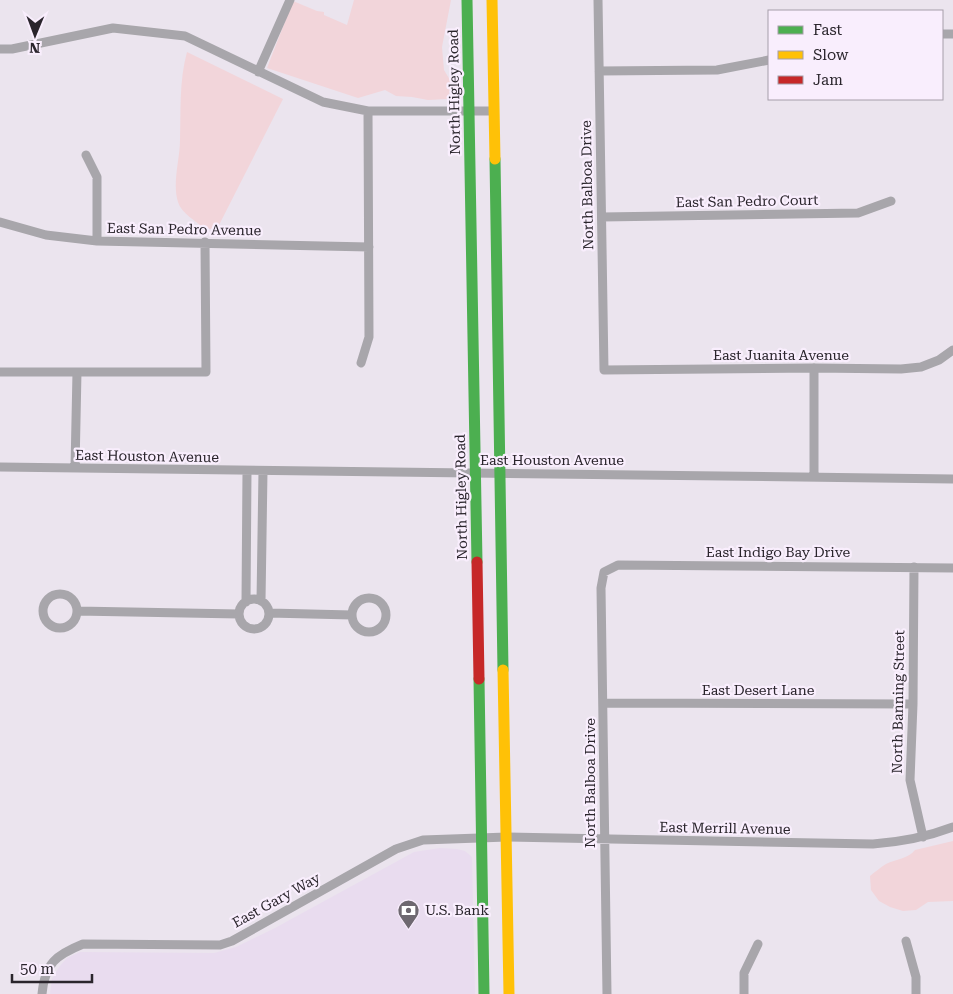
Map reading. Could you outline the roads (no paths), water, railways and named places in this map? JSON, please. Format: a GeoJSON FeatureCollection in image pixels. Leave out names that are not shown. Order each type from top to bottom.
{"type":"FeatureCollection","features":[{"type":"Feature","properties":{"kind":"main road","name":"North Higley Road"},"geometry":{"type":"LineString","coordinates":[[467,0],[476,474],[488,838],[484,994]]}},
{"type":"Feature","properties":{"kind":"main road"},"geometry":{"type":"LineString","coordinates":[[492,0],[509,994]]}},
{"type":"Feature","properties":{"kind":"street"},"geometry":{"type":"LineString","coordinates":[[258,72],[290,0]]}},
{"type":"Feature","properties":{"kind":"street","name":"North Balboa Drive"},"geometry":{"type":"LineString","coordinates":[[598,0],[604,370]]}},
{"type":"Feature","properties":{"kind":"street"},"geometry":{"type":"LineString","coordinates":[[0,50],[12,50],[113,28],[185,36],[323,102],[368,111],[494,111]]}},
{"type":"Feature","properties":{"kind":"street"},"geometry":{"type":"LineString","coordinates":[[599,71],[717,70],[768,60]]}},
{"type":"Feature","properties":{"kind":"street"},"geometry":{"type":"LineString","coordinates":[[361,363],[369,337],[368,111]]}},
{"type":"Feature","properties":{"kind":"street"},"geometry":{"type":"LineString","coordinates":[[86,155],[97,177],[97,241]]}},
{"type":"Feature","properties":{"kind":"street","name":"East San Pedro Court"},"geometry":{"type":"LineString","coordinates":[[602,217],[858,213],[891,201]]}},
{"type":"Feature","properties":{"kind":"street","name":"East San Pedro Avenue"},"geometry":{"type":"LineString","coordinates":[[0,222],[46,235],[97,241],[368,247]]}},
{"type":"Feature","properties":{"kind":"street"},"geometry":{"type":"LineString","coordinates":[[0,372],[206,372],[205,242]]}},
{"type":"Feature","properties":{"kind":"street","name":"East Juanita Avenue"},"geometry":{"type":"LineString","coordinates":[[604,370],[901,369],[921,367],[940,360],[953,350]]}},
{"type":"Feature","properties":{"kind":"street"},"geometry":{"type":"LineString","coordinates":[[814,368],[814,476]]}},
{"type":"Feature","properties":{"kind":"street"},"geometry":{"type":"LineString","coordinates":[[74,468],[77,372]]}},
{"type":"Feature","properties":{"kind":"street","name":"East Houston Avenue"},"geometry":{"type":"LineString","coordinates":[[0,467],[953,479]]}},
{"type":"Feature","properties":{"kind":"street"},"geometry":{"type":"LineString","coordinates":[[246,602],[247,470]]}},
{"type":"Feature","properties":{"kind":"street"},"geometry":{"type":"LineString","coordinates":[[261,601],[262,471]]}},
{"type":"Feature","properties":{"kind":"street","name":"East Indigo Bay Drive"},"geometry":{"type":"LineString","coordinates":[[604,572],[618,565],[953,568]]}},
{"type":"Feature","properties":{"kind":"street","name":"North Banning Street"},"geometry":{"type":"LineString","coordinates":[[914,567],[913,704],[910,780],[923,837]]}},
{"type":"Feature","properties":{"kind":"street","name":"North Balboa Drive"},"geometry":{"type":"LineString","coordinates":[[604,572],[601,588],[607,994]]}},
{"type":"Feature","properties":{"kind":"street"},"geometry":{"type":"LineString","coordinates":[[253,599],[261,601],[267,606],[269,613],[266,622],[263,625],[250,628],[242,622],[239,614],[241,607],[253,599]]}},
{"type":"Feature","properties":{"kind":"street"},"geometry":{"type":"LineString","coordinates":[[77,611],[239,614]]}},
{"type":"Feature","properties":{"kind":"street"},"geometry":{"type":"LineString","coordinates":[[269,613],[352,615]]}},
{"type":"Feature","properties":{"kind":"street","name":"East Desert Lane"},"geometry":{"type":"LineString","coordinates":[[604,703],[913,704]]}},
{"type":"Feature","properties":{"kind":"street","name":"East Merrill Avenue"},"geometry":{"type":"LineString","coordinates":[[488,838],[851,844],[898,842],[923,837],[953,827]]}},
{"type":"Feature","properties":{"kind":"street","name":"East Gary Way"},"geometry":{"type":"LineString","coordinates":[[42,994],[44,978],[50,966],[64,952],[84,944],[220,944],[232,941],[406,844],[423,840],[488,838]]}},
{"type":"Feature","properties":{"kind":"street"},"geometry":{"type":"LineString","coordinates":[[906,941],[916,977],[916,994]]}},
{"type":"Feature","properties":{"kind":"street"},"geometry":{"type":"LineString","coordinates":[[744,994],[744,973],[758,944]]}},
{"type":"Feature","properties":{"kind":"place","name":"U.S. Bank"},"geometry":{"type":"Point","coordinates":[409,929]}}]}
